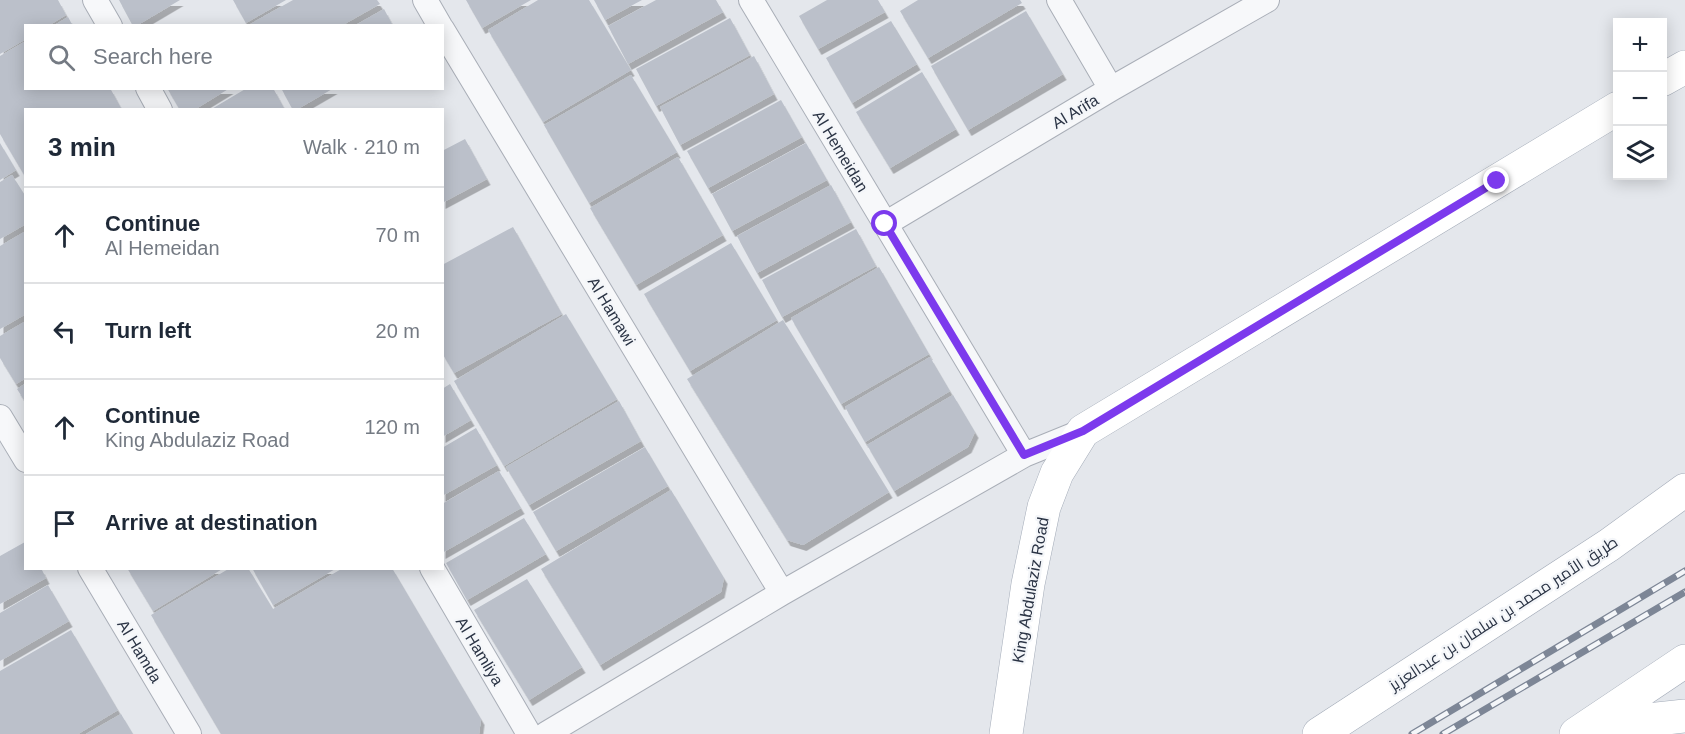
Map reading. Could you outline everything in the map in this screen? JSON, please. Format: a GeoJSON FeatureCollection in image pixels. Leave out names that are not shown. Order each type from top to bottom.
{"type":"FeatureCollection","features":[{"type":"Feature","properties":{"kind":"main road"},"geometry":{"type":"LineString","coordinates":[[1667,77],[1685,67]]}},
{"type":"Feature","properties":{"kind":"main road","name":"King Abdulaziz Road"},"geometry":{"type":"LineString","coordinates":[[1006,734],[1028,584],[1044,507],[1057,473],[1083,431],[1613,110]]}},
{"type":"Feature","properties":{"kind":"main road","name":"طريق الأمير محمد بن سلمان بن عبدالعزيز"},"geometry":{"type":"LineString","coordinates":[[1319,734],[1609,544],[1685,490]]}},
{"type":"Feature","properties":{"kind":"main road"},"geometry":{"type":"LineString","coordinates":[[1582,730],[1685,661]]}},
{"type":"Feature","properties":{"kind":"main road"},"geometry":{"type":"LineString","coordinates":[[1582,730],[1685,716]]}},
{"type":"Feature","properties":{"kind":"street"},"geometry":{"type":"LineString","coordinates":[[95,0],[109,24]]}},
{"type":"Feature","properties":{"kind":"street","name":"Al Hamawi"},"geometry":{"type":"LineString","coordinates":[[425,0],[439,24]]}},
{"type":"Feature","properties":{"kind":"street","name":"Al Hemeidan"},"geometry":{"type":"LineString","coordinates":[[751,0],[1024,455]]}},
{"type":"Feature","properties":{"kind":"street"},"geometry":{"type":"LineString","coordinates":[[1059,0],[1112,89]]}},
{"type":"Feature","properties":{"kind":"street","name":"Al Arifa"},"geometry":{"type":"LineString","coordinates":[[885,224],[1267,0]]}},
{"type":"Feature","properties":{"kind":"street","name":"Al Hamawi"},"geometry":{"type":"LineString","coordinates":[[444,32],[782,592]]}},
{"type":"Feature","properties":{"kind":"street"},"geometry":{"type":"LineString","coordinates":[[149,90],[159,108]]}},
{"type":"Feature","properties":{"kind":"street"},"geometry":{"type":"LineString","coordinates":[[0,417],[24,457]]}},
{"type":"Feature","properties":{"kind":"street"},"geometry":{"type":"LineString","coordinates":[[546,734],[782,592],[1024,455],[1083,431]]}},
{"type":"Feature","properties":{"kind":"street","name":"Al Hamda"},"geometry":{"type":"LineString","coordinates":[[91,570],[189,734]]}},
{"type":"Feature","properties":{"kind":"street","name":"Al Hamliya"},"geometry":{"type":"LineString","coordinates":[[433,570],[529,734]]}},
{"type":"Feature","properties":{"kind":"building"},"geometry":{"type":"Polygon","coordinates":[[[0,0],[58,0],[66,15],[51,24],[24,24],[24,40],[0,54],[0,0]]]}},
{"type":"Feature","properties":{"kind":"building"},"geometry":{"type":"Polygon","coordinates":[[[119,0],[180,0],[139,24],[132,24],[119,0]]]}},
{"type":"Feature","properties":{"kind":"building"},"geometry":{"type":"Polygon","coordinates":[[[233,0],[286,0],[246,23],[233,0]]]}},
{"type":"Feature","properties":{"kind":"building"},"geometry":{"type":"Polygon","coordinates":[[[293,0],[377,0],[380,4],[345,24],[251,24],[293,0]]]}},
{"type":"Feature","properties":{"kind":"building"},"geometry":{"type":"Polygon","coordinates":[[[466,0],[531,0],[482,28],[466,0]]]}},
{"type":"Feature","properties":{"kind":"building"},"geometry":{"type":"Polygon","coordinates":[[[538,0],[589,0],[631,70],[543,122],[488,30],[538,0]]]}},
{"type":"Feature","properties":{"kind":"building"},"geometry":{"type":"Polygon","coordinates":[[[594,0],[642,0],[605,20],[594,0]]]}},
{"type":"Feature","properties":{"kind":"building"},"geometry":{"type":"Polygon","coordinates":[[[656,0],[716,0],[723,12],[628,64],[608,26],[656,0]]]}},
{"type":"Feature","properties":{"kind":"building"},"geometry":{"type":"Polygon","coordinates":[[[827,0],[878,0],[885,12],[818,49],[799,16],[827,0]]]}},
{"type":"Feature","properties":{"kind":"building"},"geometry":{"type":"Polygon","coordinates":[[[918,0],[1020,0],[1022,3],[928,58],[900,11],[918,0]]]}},
{"type":"Feature","properties":{"kind":"building"},"geometry":{"type":"Polygon","coordinates":[[[384,9],[392,24],[358,24],[384,9]]]}},
{"type":"Feature","properties":{"kind":"building"},"geometry":{"type":"Polygon","coordinates":[[[1026,11],[1063,74],[968,130],[931,66],[1026,11]]]}},
{"type":"Feature","properties":{"kind":"building"},"geometry":{"type":"Polygon","coordinates":[[[68,17],[72,24],[56,24],[68,17]]]}},
{"type":"Feature","properties":{"kind":"building"},"geometry":{"type":"Polygon","coordinates":[[[730,18],[750,55],[656,106],[636,69],[730,18]]]}},
{"type":"Feature","properties":{"kind":"building"},"geometry":{"type":"Polygon","coordinates":[[[891,21],[917,64],[852,103],[826,58],[891,21]]]}},
{"type":"Feature","properties":{"kind":"building"},"geometry":{"type":"Polygon","coordinates":[[[24,42],[24,90],[111,90],[121,108],[24,108],[24,175],[0,134],[0,56],[24,42]]]}},
{"type":"Feature","properties":{"kind":"building"},"geometry":{"type":"Polygon","coordinates":[[[754,56],[774,94],[680,145],[660,107],[754,56]]]}},
{"type":"Feature","properties":{"kind":"building"},"geometry":{"type":"Polygon","coordinates":[[[922,72],[956,129],[890,168],[856,112],[922,72]]]}},
{"type":"Feature","properties":{"kind":"building"},"geometry":{"type":"Polygon","coordinates":[[[631,75],[677,152],[589,203],[544,125],[631,75]]]}},
{"type":"Feature","properties":{"kind":"building"},"geometry":{"type":"Polygon","coordinates":[[[168,90],[227,90],[197,108],[179,108],[168,90]]]}},
{"type":"Feature","properties":{"kind":"building"},"geometry":{"type":"Polygon","coordinates":[[[244,90],[274,90],[284,108],[213,108],[244,90]]]}},
{"type":"Feature","properties":{"kind":"building"},"geometry":{"type":"Polygon","coordinates":[[[282,90],[331,90],[299,108],[292,108],[282,90]]]}},
{"type":"Feature","properties":{"kind":"building"},"geometry":{"type":"Polygon","coordinates":[[[781,100],[802,137],[708,188],[687,151],[781,100]]]}},
{"type":"Feature","properties":{"kind":"building"},"geometry":{"type":"Polygon","coordinates":[[[465,139],[487,179],[444,202],[444,150],[465,139]]]}},
{"type":"Feature","properties":{"kind":"building"},"geometry":{"type":"Polygon","coordinates":[[[0,143],[16,170],[0,180],[0,143]]]}},
{"type":"Feature","properties":{"kind":"building"},"geometry":{"type":"Polygon","coordinates":[[[806,143],[827,180],[732,231],[712,194],[806,143]]]}},
{"type":"Feature","properties":{"kind":"building"},"geometry":{"type":"Polygon","coordinates":[[[678,157],[723,235],[636,285],[590,208],[678,157]]]}},
{"type":"Feature","properties":{"kind":"building"},"geometry":{"type":"Polygon","coordinates":[[[12,175],[24,194],[24,225],[0,239],[0,182],[12,175]]]}},
{"type":"Feature","properties":{"kind":"building"},"geometry":{"type":"Polygon","coordinates":[[[831,185],[851,222],[757,273],[737,236],[831,185]]]}},
{"type":"Feature","properties":{"kind":"building"},"geometry":{"type":"Polygon","coordinates":[[[513,227],[562,314],[454,373],[444,356],[444,264],[513,227]]]}},
{"type":"Feature","properties":{"kind":"building"},"geometry":{"type":"Polygon","coordinates":[[[856,229],[876,266],[782,317],[762,280],[856,229]]]}},
{"type":"Feature","properties":{"kind":"building"},"geometry":{"type":"Polygon","coordinates":[[[24,232],[24,315],[0,329],[0,246],[24,232]]]}},
{"type":"Feature","properties":{"kind":"building"},"geometry":{"type":"Polygon","coordinates":[[[731,243],[777,320],[690,371],[644,294],[731,243]]]}},
{"type":"Feature","properties":{"kind":"building"},"geometry":{"type":"Polygon","coordinates":[[[879,267],[929,354],[841,404],[791,318],[879,267]]]}},
{"type":"Feature","properties":{"kind":"building"},"geometry":{"type":"Polygon","coordinates":[[[566,314],[617,399],[504,466],[454,381],[566,314]]]}},
{"type":"Feature","properties":{"kind":"building"},"geometry":{"type":"Polygon","coordinates":[[[783,320],[889,492],[803,545],[787,540],[687,379],[783,320]]]}},
{"type":"Feature","properties":{"kind":"building"},"geometry":{"type":"Polygon","coordinates":[[[24,322],[24,379],[16,384],[0,358],[0,336],[24,322]]]}},
{"type":"Feature","properties":{"kind":"building"},"geometry":{"type":"Polygon","coordinates":[[[930,357],[950,391],[865,442],[845,407],[930,357]]]}},
{"type":"Feature","properties":{"kind":"building"},"geometry":{"type":"Polygon","coordinates":[[[24,384],[24,400],[17,389],[24,384]]]}},
{"type":"Feature","properties":{"kind":"building"},"geometry":{"type":"Polygon","coordinates":[[[450,384],[471,420],[444,436],[444,388],[450,384]]]}},
{"type":"Feature","properties":{"kind":"building"},"geometry":{"type":"Polygon","coordinates":[[[953,395],[975,432],[968,447],[894,491],[867,445],[953,395]]]}},
{"type":"Feature","properties":{"kind":"building"},"geometry":{"type":"Polygon","coordinates":[[[619,401],[641,441],[529,505],[506,467],[619,401]]]}},
{"type":"Feature","properties":{"kind":"building"},"geometry":{"type":"Polygon","coordinates":[[[476,428],[497,465],[444,495],[444,447],[476,428]]]}},
{"type":"Feature","properties":{"kind":"building"},"geometry":{"type":"Polygon","coordinates":[[[645,447],[668,486],[556,551],[533,512],[645,447]]]}},
{"type":"Feature","properties":{"kind":"building"},"geometry":{"type":"Polygon","coordinates":[[[499,471],[521,508],[444,552],[444,503],[499,471]]]}},
{"type":"Feature","properties":{"kind":"building"},"geometry":{"type":"Polygon","coordinates":[[[671,490],[724,578],[721,592],[600,665],[541,569],[671,490]]]}},
{"type":"Feature","properties":{"kind":"building"},"geometry":{"type":"Polygon","coordinates":[[[524,518],[546,554],[467,600],[446,563],[524,518]]]}},
{"type":"Feature","properties":{"kind":"building"},"geometry":{"type":"Polygon","coordinates":[[[24,543],[24,570],[42,570],[46,578],[0,604],[0,556],[24,543]]]}},
{"type":"Feature","properties":{"kind":"building"},"geometry":{"type":"Polygon","coordinates":[[[128,570],[221,570],[153,611],[128,570]]]}},
{"type":"Feature","properties":{"kind":"building"},"geometry":{"type":"Polygon","coordinates":[[[227,570],[249,570],[273,609],[340,570],[393,570],[481,719],[479,734],[221,734],[151,615],[227,570]]]}},
{"type":"Feature","properties":{"kind":"building"},"geometry":{"type":"Polygon","coordinates":[[[253,570],[334,570],[273,605],[253,570]]]}},
{"type":"Feature","properties":{"kind":"building"},"geometry":{"type":"Polygon","coordinates":[[[527,579],[582,667],[529,700],[474,610],[527,579]]]}},
{"type":"Feature","properties":{"kind":"building"},"geometry":{"type":"Polygon","coordinates":[[[48,585],[69,621],[0,661],[0,613],[48,585]]]}},
{"type":"Feature","properties":{"kind":"building"},"geometry":{"type":"Polygon","coordinates":[[[71,630],[118,710],[78,734],[0,734],[0,671],[71,630]]]}},
{"type":"Feature","properties":{"kind":"building"},"geometry":{"type":"Polygon","coordinates":[[[121,714],[133,734],[86,734],[121,714]]]}},
{"type":"Feature","properties":{"kind":"railway"},"geometry":{"type":"LineString","coordinates":[[1412,734],[1685,571]]}},
{"type":"Feature","properties":{"kind":"railway"},"geometry":{"type":"LineString","coordinates":[[1443,734],[1685,592]]}},
{"type":"Feature","properties":{"kind":"route"},"geometry":{"type":"LineString","coordinates":[[885,224],[1024,455],[1083,431],[1497,181]]}}]}
